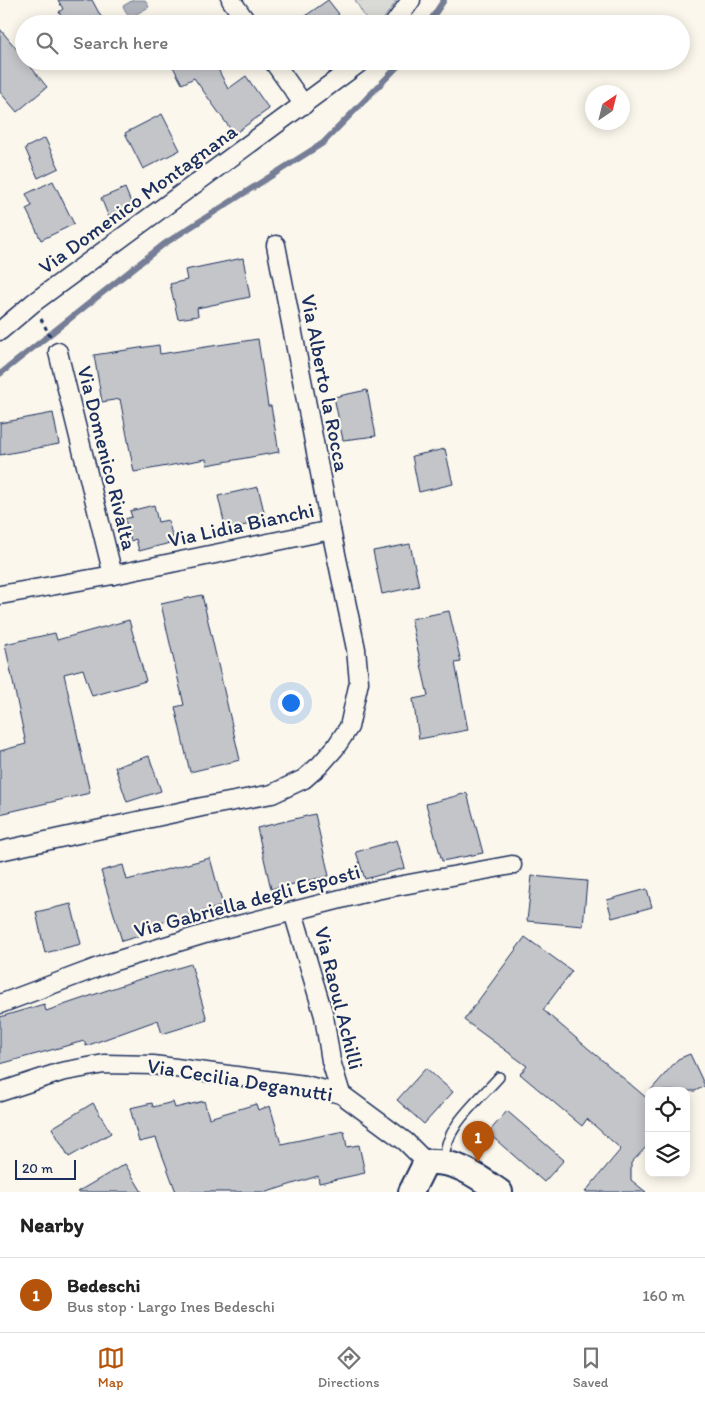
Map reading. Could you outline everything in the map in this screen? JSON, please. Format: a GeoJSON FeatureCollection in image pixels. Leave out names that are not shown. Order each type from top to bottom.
{"type":"FeatureCollection","features":[{"type":"Feature","properties":{"kind":"street"},"geometry":{"type":"LineString","coordinates":[[231,0],[242,15]]}},
{"type":"Feature","properties":{"kind":"street"},"geometry":{"type":"LineString","coordinates":[[400,15],[411,0]]}},
{"type":"Feature","properties":{"kind":"street"},"geometry":{"type":"LineString","coordinates":[[279,70],[304,105]]}},
{"type":"Feature","properties":{"kind":"street","name":"Via Domenico Montagnana"},"geometry":{"type":"LineString","coordinates":[[0,331],[33,303],[350,70]]}},
{"type":"Feature","properties":{"kind":"street","name":"Via Alberto la Rocca"},"geometry":{"type":"LineString","coordinates":[[276,244],[331,530]]}},
{"type":"Feature","properties":{"kind":"street","name":"Via Domenico Rivalta"},"geometry":{"type":"LineString","coordinates":[[58,352],[113,575]]}},
{"type":"Feature","properties":{"kind":"street","name":"Via Lidia Bianchi"},"geometry":{"type":"LineString","coordinates":[[0,595],[113,575],[331,530],[356,649],[359,682],[349,727],[335,748],[304,779],[272,794],[202,807],[0,851]]}},
{"type":"Feature","properties":{"kind":"street","name":"Via Gabriella degli Esposti"},"geometry":{"type":"LineString","coordinates":[[0,1004],[166,945],[411,882],[512,865]]}},
{"type":"Feature","properties":{"kind":"street","name":"Via Raoul Achilli"},"geometry":{"type":"LineString","coordinates":[[294,912],[324,1016],[331,1061],[341,1094]]}},
{"type":"Feature","properties":{"kind":"street","name":"Via Cecilia Deganutti"},"geometry":{"type":"LineString","coordinates":[[0,1092],[75,1068],[104,1064],[140,1064],[305,1085],[341,1094],[435,1161]]}},
{"type":"Feature","properties":{"kind":"street"},"geometry":{"type":"LineString","coordinates":[[411,1192],[435,1161],[474,1174],[500,1192]]}},
{"type":"Feature","properties":{"kind":"lane"},"geometry":{"type":"LineString","coordinates":[[435,1161],[444,1149],[449,1135],[499,1077]]}},
{"type":"Feature","properties":{"kind":"path"},"geometry":{"type":"LineString","coordinates":[[33,303],[58,352]]}},
{"type":"Feature","properties":{"kind":"shaded area"},"geometry":{"type":"Polygon","coordinates":[[[133,0],[145,0],[149,7],[134,15],[128,15],[123,6],[133,0]]]}},
{"type":"Feature","properties":{"kind":"shaded area"},"geometry":{"type":"Polygon","coordinates":[[[355,0],[397,0],[386,15],[364,15],[355,0]]]}},
{"type":"Feature","properties":{"kind":"building"},"geometry":{"type":"Polygon","coordinates":[[[58,0],[92,0],[100,15],[60,15],[59,12],[63,9],[58,0]]]}},
{"type":"Feature","properties":{"kind":"building"},"geometry":{"type":"Polygon","coordinates":[[[328,0],[339,14],[338,15],[307,15],[328,0]]]}},
{"type":"Feature","properties":{"kind":"building"},"geometry":{"type":"Polygon","coordinates":[[[0,29],[15,47],[15,70],[33,70],[47,87],[17,112],[0,92],[0,29]]]}},
{"type":"Feature","properties":{"kind":"building"},"geometry":{"type":"Polygon","coordinates":[[[175,70],[218,70],[228,89],[246,76],[269,109],[234,134],[194,78],[182,84],[175,70]]]}},
{"type":"Feature","properties":{"kind":"building"},"geometry":{"type":"Polygon","coordinates":[[[162,114],[180,150],[143,169],[125,133],[162,114]]]}},
{"type":"Feature","properties":{"kind":"building"},"geometry":{"type":"Polygon","coordinates":[[[45,138],[59,168],[38,178],[25,148],[45,138]]]}},
{"type":"Feature","properties":{"kind":"building"},"geometry":{"type":"Polygon","coordinates":[[[53,181],[74,224],[41,240],[26,209],[32,206],[26,194],[53,181]]]}},
{"type":"Feature","properties":{"kind":"building"},"geometry":{"type":"Polygon","coordinates":[[[125,188],[134,210],[110,220],[101,198],[125,188]]]}},
{"type":"Feature","properties":{"kind":"building"},"geometry":{"type":"Polygon","coordinates":[[[243,258],[250,297],[197,308],[198,316],[178,319],[170,284],[187,280],[185,270],[243,258]]]}},
{"type":"Feature","properties":{"kind":"building"},"geometry":{"type":"Polygon","coordinates":[[[258,339],[268,406],[271,406],[279,452],[207,465],[206,459],[134,472],[120,399],[102,402],[94,355],[159,345],[160,354],[258,339]]]}},
{"type":"Feature","properties":{"kind":"building"},"geometry":{"type":"Polygon","coordinates":[[[367,390],[376,436],[343,440],[334,397],[367,390]]]}},
{"type":"Feature","properties":{"kind":"building"},"geometry":{"type":"Polygon","coordinates":[[[53,413],[59,444],[0,455],[0,423],[53,413]]]}},
{"type":"Feature","properties":{"kind":"building"},"geometry":{"type":"Polygon","coordinates":[[[445,449],[453,484],[419,492],[412,456],[445,449]]]}},
{"type":"Feature","properties":{"kind":"building"},"geometry":{"type":"Polygon","coordinates":[[[258,487],[266,520],[226,530],[218,496],[258,487]]]}},
{"type":"Feature","properties":{"kind":"building"},"geometry":{"type":"Polygon","coordinates":[[[154,505],[158,522],[168,520],[174,542],[139,551],[136,539],[131,541],[125,519],[132,517],[130,511],[154,505]]]}},
{"type":"Feature","properties":{"kind":"building"},"geometry":{"type":"Polygon","coordinates":[[[410,544],[419,586],[382,594],[373,551],[410,544]]]}},
{"type":"Feature","properties":{"kind":"building"},"geometry":{"type":"Polygon","coordinates":[[[202,595],[240,760],[190,772],[175,707],[184,705],[161,604],[202,595]]]}},
{"type":"Feature","properties":{"kind":"building"},"geometry":{"type":"Polygon","coordinates":[[[449,611],[461,662],[455,663],[468,730],[419,739],[413,699],[428,696],[411,619],[449,611]]]}},
{"type":"Feature","properties":{"kind":"building"},"geometry":{"type":"Polygon","coordinates":[[[129,620],[146,681],[92,696],[83,669],[64,674],[90,793],[0,814],[0,751],[26,744],[5,644],[55,633],[57,640],[129,620]]]}},
{"type":"Feature","properties":{"kind":"building"},"geometry":{"type":"Polygon","coordinates":[[[149,756],[161,791],[127,802],[115,767],[149,756]]]}},
{"type":"Feature","properties":{"kind":"building"},"geometry":{"type":"Polygon","coordinates":[[[467,793],[483,853],[442,861],[426,804],[467,793]]]}},
{"type":"Feature","properties":{"kind":"building"},"geometry":{"type":"Polygon","coordinates":[[[315,814],[329,876],[271,889],[257,828],[315,814]]]}},
{"type":"Feature","properties":{"kind":"building"},"geometry":{"type":"Polygon","coordinates":[[[397,840],[405,868],[365,879],[356,852],[397,840]]]}},
{"type":"Feature","properties":{"kind":"building"},"geometry":{"type":"Polygon","coordinates":[[[210,858],[223,906],[141,928],[143,935],[122,941],[101,871],[123,865],[127,880],[210,858]]]}},
{"type":"Feature","properties":{"kind":"building"},"geometry":{"type":"Polygon","coordinates":[[[532,876],[587,881],[583,926],[527,921],[532,876]]]}},
{"type":"Feature","properties":{"kind":"building"},"geometry":{"type":"Polygon","coordinates":[[[647,889],[652,907],[612,918],[607,900],[647,889]]]}},
{"type":"Feature","properties":{"kind":"building"},"geometry":{"type":"Polygon","coordinates":[[[71,904],[81,944],[45,953],[36,912],[71,904]]]}},
{"type":"Feature","properties":{"kind":"building"},"geometry":{"type":"Polygon","coordinates":[[[525,937],[572,971],[543,1010],[645,1097],[645,1148],[631,1163],[631,1180],[646,1192],[585,1192],[621,1149],[587,1119],[582,1126],[520,1074],[527,1066],[464,1020],[525,937]]]}},
{"type":"Feature","properties":{"kind":"building"},"geometry":{"type":"Polygon","coordinates":[[[191,964],[207,1020],[162,1034],[158,1020],[86,1046],[84,1041],[0,1064],[0,1017],[44,1004],[46,1011],[191,964]]]}},
{"type":"Feature","properties":{"kind":"building"},"geometry":{"type":"Polygon","coordinates":[[[690,1054],[705,1086],[695,1091],[690,1091],[690,1087],[654,1087],[678,1059],[690,1054]]]}},
{"type":"Feature","properties":{"kind":"building"},"geometry":{"type":"Polygon","coordinates":[[[426,1068],[453,1092],[424,1124],[397,1100],[426,1068]]]}},
{"type":"Feature","properties":{"kind":"building"},"geometry":{"type":"Polygon","coordinates":[[[204,1101],[209,1118],[256,1104],[258,1110],[270,1106],[281,1144],[344,1131],[347,1147],[359,1145],[365,1173],[319,1183],[318,1176],[267,1192],[176,1192],[156,1138],[139,1142],[130,1108],[152,1103],[153,1107],[173,1102],[175,1108],[204,1101]]]}},
{"type":"Feature","properties":{"kind":"building"},"geometry":{"type":"Polygon","coordinates":[[[93,1103],[111,1133],[69,1157],[52,1128],[93,1103]]]}},
{"type":"Feature","properties":{"kind":"building"},"geometry":{"type":"Polygon","coordinates":[[[507,1111],[564,1160],[544,1182],[488,1133],[507,1111]]]}},
{"type":"Feature","properties":{"kind":"building"},"geometry":{"type":"Polygon","coordinates":[[[125,1164],[142,1192],[77,1192],[125,1164]]]}},
{"type":"Feature","properties":{"kind":"waterway"},"geometry":{"type":"LineString","coordinates":[[434,15],[444,0]]}},
{"type":"Feature","properties":{"kind":"waterway"},"geometry":{"type":"LineString","coordinates":[[0,374],[164,244],[323,143],[394,70]]}},
{"type":"Feature","properties":{"kind":"place","name":"Bedeschi"},"geometry":{"type":"Point","coordinates":[478,1162]}}]}
